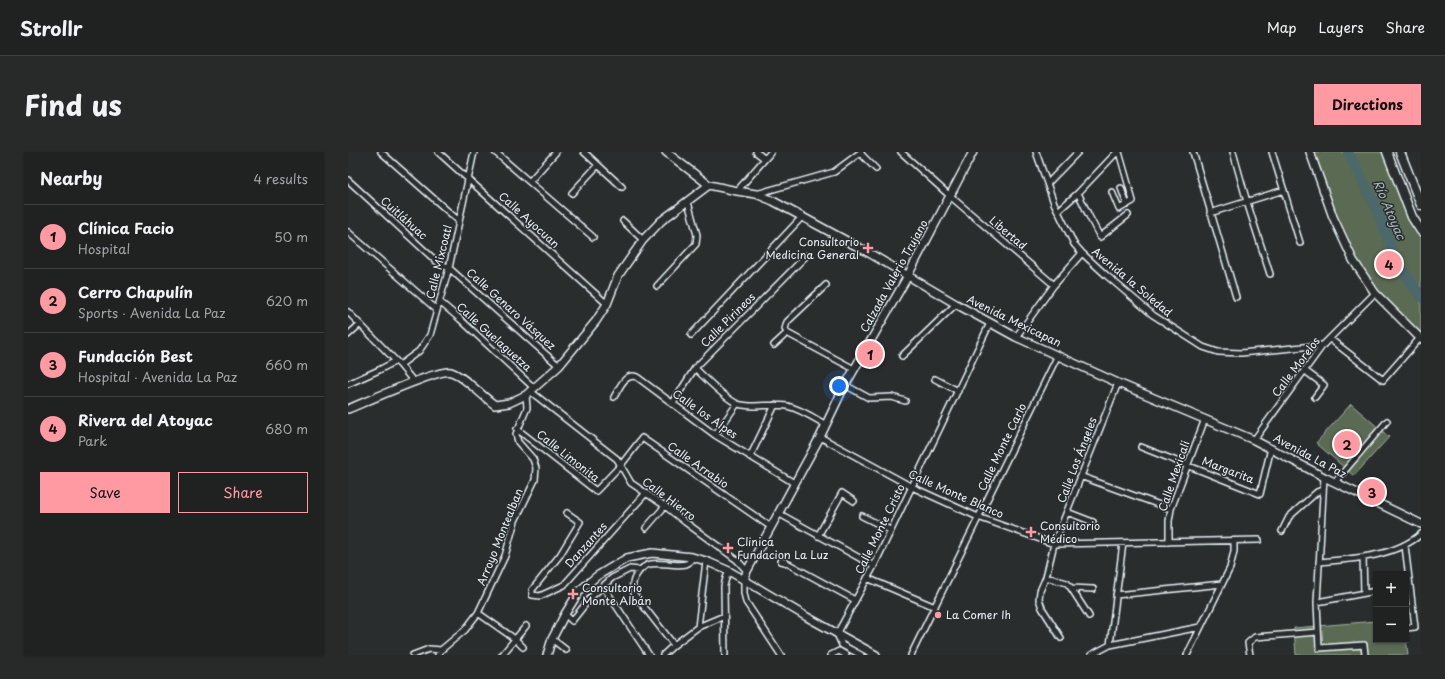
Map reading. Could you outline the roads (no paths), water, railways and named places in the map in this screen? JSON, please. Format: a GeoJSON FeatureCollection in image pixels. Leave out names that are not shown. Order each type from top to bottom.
{"type":"FeatureCollection","features":[{"type":"Feature","properties":{"kind":"main road"},"geometry":{"type":"LineString","coordinates":[[1387,152],[1412,216],[1421,231]]}},
{"type":"Feature","properties":{"kind":"main road"},"geometry":{"type":"LineString","coordinates":[[1400,152],[1421,205]]}},
{"type":"Feature","properties":{"kind":"street"},"geometry":{"type":"LineString","coordinates":[[381,152],[459,220]]}},
{"type":"Feature","properties":{"kind":"street","name":"Calle Ayocuan"},"geometry":{"type":"LineString","coordinates":[[438,152],[607,304]]}},
{"type":"Feature","properties":{"kind":"street","name":"Calle Mixcoatl"},"geometry":{"type":"LineString","coordinates":[[400,365],[419,351],[430,334],[449,268],[473,152]]}},
{"type":"Feature","properties":{"kind":"street"},"geometry":{"type":"LineString","coordinates":[[495,152],[593,237]]}},
{"type":"Feature","properties":{"kind":"street"},"geometry":{"type":"LineString","coordinates":[[530,181],[556,152]]}},
{"type":"Feature","properties":{"kind":"street"},"geometry":{"type":"LineString","coordinates":[[584,152],[622,187]]}},
{"type":"Feature","properties":{"kind":"street"},"geometry":{"type":"LineString","coordinates":[[666,152],[709,185],[756,194],[834,172],[860,153],[876,169]]}},
{"type":"Feature","properties":{"kind":"street"},"geometry":{"type":"LineString","coordinates":[[756,152],[765,159]]}},
{"type":"Feature","properties":{"kind":"street"},"geometry":{"type":"LineString","coordinates":[[737,191],[771,152]]}},
{"type":"Feature","properties":{"kind":"street","name":"Libertad"},"geometry":{"type":"LineString","coordinates":[[901,152],[1054,285]]}},
{"type":"Feature","properties":{"kind":"street","name":"Calzada Valerio Trujano"},"geometry":{"type":"LineString","coordinates":[[744,580],[747,571],[826,425],[854,369],[907,276],[974,152]]}},
{"type":"Feature","properties":{"kind":"street","name":"Avenida la Soledad"},"geometry":{"type":"LineString","coordinates":[[1036,152],[1058,211],[1074,244],[1082,253],[1153,315],[1203,347],[1218,352],[1241,353],[1323,345]]}},
{"type":"Feature","properties":{"kind":"street"},"geometry":{"type":"LineString","coordinates":[[1048,183],[1078,152]]}},
{"type":"Feature","properties":{"kind":"street"},"geometry":{"type":"LineString","coordinates":[[1058,211],[1118,152],[1133,201],[1119,209],[1112,192]]}},
{"type":"Feature","properties":{"kind":"street"},"geometry":{"type":"LineString","coordinates":[[1193,152],[1236,297]]}},
{"type":"Feature","properties":{"kind":"street"},"geometry":{"type":"LineString","coordinates":[[1233,152],[1270,274]]}},
{"type":"Feature","properties":{"kind":"street"},"geometry":{"type":"LineString","coordinates":[[1272,152],[1300,243]]}},
{"type":"Feature","properties":{"kind":"street"},"geometry":{"type":"LineString","coordinates":[[1310,152],[1340,235],[1353,260],[1375,293],[1420,338],[1383,380],[1330,339]]}},
{"type":"Feature","properties":{"kind":"street"},"geometry":{"type":"LineString","coordinates":[[572,193],[598,165]]}},
{"type":"Feature","properties":{"kind":"street","name":"Cuitláhuac"},"geometry":{"type":"LineString","coordinates":[[348,180],[436,261],[449,268]]}},
{"type":"Feature","properties":{"kind":"street"},"geometry":{"type":"LineString","coordinates":[[348,410],[414,382],[445,371],[451,371],[459,376],[495,405],[509,403],[530,391],[559,366],[596,321],[607,304],[618,276],[643,240],[661,221],[709,185]]}},
{"type":"Feature","properties":{"kind":"street"},"geometry":{"type":"LineString","coordinates":[[1121,188],[1127,205]]}},
{"type":"Feature","properties":{"kind":"street"},"geometry":{"type":"LineString","coordinates":[[1210,213],[1284,190]]}},
{"type":"Feature","properties":{"kind":"street"},"geometry":{"type":"LineString","coordinates":[[1078,193],[1088,216],[1100,237],[1128,215]]}},
{"type":"Feature","properties":{"kind":"street","name":"Avenida Mexicapan"},"geometry":{"type":"LineString","coordinates":[[756,194],[869,253],[1016,337],[1118,383],[1254,440]]}},
{"type":"Feature","properties":{"kind":"street"},"geometry":{"type":"LineString","coordinates":[[657,286],[696,244],[697,235],[688,202]]}},
{"type":"Feature","properties":{"kind":"street"},"geometry":{"type":"LineString","coordinates":[[690,335],[802,217]]}},
{"type":"Feature","properties":{"kind":"street"},"geometry":{"type":"LineString","coordinates":[[623,221],[643,240]]}},
{"type":"Feature","properties":{"kind":"street"},"geometry":{"type":"LineString","coordinates":[[348,232],[437,310]]}},
{"type":"Feature","properties":{"kind":"street"},"geometry":{"type":"LineString","coordinates":[[1016,337],[1054,285],[1082,253]]}},
{"type":"Feature","properties":{"kind":"street","name":"Calle Pirineos"},"geometry":{"type":"LineString","coordinates":[[672,404],[695,368],[806,256]]}},
{"type":"Feature","properties":{"kind":"street","name":"Calle Genaro Vásquez"},"geometry":{"type":"LineString","coordinates":[[449,268],[559,366]]}},
{"type":"Feature","properties":{"kind":"street"},"geometry":{"type":"LineString","coordinates":[[774,345],[786,333],[785,329],[787,322],[826,285]]}},
{"type":"Feature","properties":{"kind":"street","name":"Calle Morelos"},"geometry":{"type":"LineString","coordinates":[[1254,440],[1323,345],[1375,293]]}},
{"type":"Feature","properties":{"kind":"street","name":"Calle Guelaguetza"},"geometry":{"type":"LineString","coordinates":[[440,302],[460,319],[530,391]]}},
{"type":"Feature","properties":{"kind":"street"},"geometry":{"type":"LineString","coordinates":[[902,356],[956,304]]}},
{"type":"Feature","properties":{"kind":"street"},"geometry":{"type":"LineString","coordinates":[[348,312],[396,360],[414,382]]}},
{"type":"Feature","properties":{"kind":"street","name":"Calle Monte Cristo"},"geometry":{"type":"LineString","coordinates":[[837,634],[874,566],[990,323]]}},
{"type":"Feature","properties":{"kind":"street"},"geometry":{"type":"LineString","coordinates":[[348,335],[360,324]]}},
{"type":"Feature","properties":{"kind":"street"},"geometry":{"type":"LineString","coordinates":[[786,333],[854,369]]}},
{"type":"Feature","properties":{"kind":"street","name":"Calle Monte Carlo"},"geometry":{"type":"LineString","coordinates":[[911,655],[1058,355]]}},
{"type":"Feature","properties":{"kind":"street"},"geometry":{"type":"LineString","coordinates":[[348,384],[379,370],[396,360]]}},
{"type":"Feature","properties":{"kind":"street"},"geometry":{"type":"LineString","coordinates":[[695,368],[719,391],[737,404],[750,406],[787,406],[806,413],[826,425]]}},
{"type":"Feature","properties":{"kind":"street"},"geometry":{"type":"LineString","coordinates":[[1304,370],[1324,385],[1316,397]]}},
{"type":"Feature","properties":{"kind":"street","name":"Calle los Alpes"},"geometry":{"type":"LineString","coordinates":[[614,397],[625,379],[632,375],[715,435],[794,483]]}},
{"type":"Feature","properties":{"kind":"street"},"geometry":{"type":"LineString","coordinates":[[935,379],[958,391]]}},
{"type":"Feature","properties":{"kind":"street","name":"Calle Los Ángeles"},"geometry":{"type":"LineString","coordinates":[[1061,638],[1042,608],[1039,599],[1040,591],[1046,577],[1054,544],[1118,383]]}},
{"type":"Feature","properties":{"kind":"street"},"geometry":{"type":"LineString","coordinates":[[846,385],[869,398],[892,397],[905,401]]}},
{"type":"Feature","properties":{"kind":"street"},"geometry":{"type":"LineString","coordinates":[[517,429],[527,408],[530,391]]}},
{"type":"Feature","properties":{"kind":"street","name":"Calle Hierro"},"geometry":{"type":"LineString","coordinates":[[530,391],[617,459],[631,483],[665,506],[737,560],[747,571]]}},
{"type":"Feature","properties":{"kind":"street"},"geometry":{"type":"LineString","coordinates":[[715,435],[737,404]]}},
{"type":"Feature","properties":{"kind":"street"},"geometry":{"type":"LineString","coordinates":[[750,456],[775,405]]}},
{"type":"Feature","properties":{"kind":"street","name":"Calle Mexicali"},"geometry":{"type":"LineString","coordinates":[[1169,542],[1169,521],[1171,509],[1206,419]]}},
{"type":"Feature","properties":{"kind":"street"},"geometry":{"type":"LineString","coordinates":[[1336,482],[1387,421]]}},
{"type":"Feature","properties":{"kind":"street","name":"Calle Limonita"},"geometry":{"type":"LineString","coordinates":[[517,429],[596,491],[621,464]]}},
{"type":"Feature","properties":{"kind":"street","name":"Arroyo Montealban"},"geometry":{"type":"LineString","coordinates":[[440,653],[465,630],[478,613],[505,556],[515,521],[535,480],[536,468],[533,459],[518,442],[516,434],[517,429]]}},
{"type":"Feature","properties":{"kind":"street","name":"Calle Monte Blanco"},"geometry":{"type":"LineString","coordinates":[[820,436],[912,487],[978,517],[1054,544],[1234,542],[1260,540]]}},
{"type":"Feature","properties":{"kind":"street","name":"Calle Arrabio"},"geometry":{"type":"LineString","coordinates":[[621,464],[642,438],[771,527]]}},
{"type":"Feature","properties":{"kind":"street","name":"Avenida La Paz"},"geometry":{"type":"LineString","coordinates":[[1254,440],[1272,448],[1324,477],[1421,524]]}},
{"type":"Feature","properties":{"kind":"street","name":"Margarita"},"geometry":{"type":"LineString","coordinates":[[1141,447],[1260,494],[1272,448]]}},
{"type":"Feature","properties":{"kind":"street"},"geometry":{"type":"LineString","coordinates":[[1080,476],[1171,509]]}},
{"type":"Feature","properties":{"kind":"street"},"geometry":{"type":"LineString","coordinates":[[1324,477],[1322,490],[1317,602],[1319,648],[1364,644],[1365,655]]}},
{"type":"Feature","properties":{"kind":"street"},"geometry":{"type":"LineString","coordinates":[[1282,531],[1289,517],[1317,492],[1322,490]]}},
{"type":"Feature","properties":{"kind":"street","name":"Danzantes"},"geometry":{"type":"LineString","coordinates":[[567,513],[580,522],[560,555],[532,590],[532,595],[540,596],[564,585],[646,493]]}},
{"type":"Feature","properties":{"kind":"street"},"geometry":{"type":"LineString","coordinates":[[818,536],[842,493],[854,501]]}},
{"type":"Feature","properties":{"kind":"street"},"geometry":{"type":"LineString","coordinates":[[646,528],[665,506]]}},
{"type":"Feature","properties":{"kind":"street"},"geometry":{"type":"LineString","coordinates":[[1067,512],[1093,522]]}},
{"type":"Feature","properties":{"kind":"street"},"geometry":{"type":"LineString","coordinates":[[778,514],[874,566]]}},
{"type":"Feature","properties":{"kind":"street"},"geometry":{"type":"LineString","coordinates":[[862,516],[890,530]]}},
{"type":"Feature","properties":{"kind":"street"},"geometry":{"type":"LineString","coordinates":[[1319,562],[1363,557],[1405,546],[1421,534]]}},
{"type":"Feature","properties":{"kind":"street"},"geometry":{"type":"LineString","coordinates":[[1187,655],[1222,584],[1231,562],[1234,551],[1234,542]]}},
{"type":"Feature","properties":{"kind":"street"},"geometry":{"type":"LineString","coordinates":[[1110,645],[1123,543]]}},
{"type":"Feature","properties":{"kind":"street"},"geometry":{"type":"LineString","coordinates":[[1405,546],[1407,571]]}},
{"type":"Feature","properties":{"kind":"street"},"geometry":{"type":"LineString","coordinates":[[547,655],[552,639],[580,590],[597,576],[627,558],[652,553],[706,561],[729,571],[876,655]]}},
{"type":"Feature","properties":{"kind":"street"},"geometry":{"type":"LineString","coordinates":[[1363,557],[1364,593]]}},
{"type":"Feature","properties":{"kind":"street"},"geometry":{"type":"LineString","coordinates":[[674,645],[634,594],[632,586],[634,578],[640,570],[652,564],[686,564],[690,562],[692,558]]}},
{"type":"Feature","properties":{"kind":"street"},"geometry":{"type":"LineString","coordinates":[[698,627],[706,561]]}},
{"type":"Feature","properties":{"kind":"street"},"geometry":{"type":"LineString","coordinates":[[783,562],[855,600]]}},
{"type":"Feature","properties":{"kind":"street"},"geometry":{"type":"LineString","coordinates":[[565,614],[572,621],[592,597],[612,578],[630,569],[640,570]]}},
{"type":"Feature","properties":{"kind":"street"},"geometry":{"type":"LineString","coordinates":[[725,655],[724,586],[729,571]]}},
{"type":"Feature","properties":{"kind":"street"},"geometry":{"type":"LineString","coordinates":[[1046,577],[1067,583],[1089,616]]}},
{"type":"Feature","properties":{"kind":"street"},"geometry":{"type":"LineString","coordinates":[[867,578],[935,607]]}},
{"type":"Feature","properties":{"kind":"street"},"geometry":{"type":"LineString","coordinates":[[744,580],[746,602],[781,655]]}},
{"type":"Feature","properties":{"kind":"street"},"geometry":{"type":"LineString","coordinates":[[1116,595],[1222,584]]}},
{"type":"Feature","properties":{"kind":"street"},"geometry":{"type":"LineString","coordinates":[[603,586],[649,655]]}},
{"type":"Feature","properties":{"kind":"street"},"geometry":{"type":"LineString","coordinates":[[1071,588],[1093,589]]}},
{"type":"Feature","properties":{"kind":"street"},"geometry":{"type":"LineString","coordinates":[[1317,602],[1373,592]]}},
{"type":"Feature","properties":{"kind":"street"},"geometry":{"type":"LineString","coordinates":[[1409,592],[1415,627],[1409,628]]}},
{"type":"Feature","properties":{"kind":"street"},"geometry":{"type":"LineString","coordinates":[[478,613],[515,639],[523,647]]}},
{"type":"Feature","properties":{"kind":"street"},"geometry":{"type":"LineString","coordinates":[[663,655],[698,627],[724,616]]}},
{"type":"Feature","properties":{"kind":"street"},"geometry":{"type":"LineString","coordinates":[[502,655],[526,626]]}},
{"type":"Feature","properties":{"kind":"street"},"geometry":{"type":"LineString","coordinates":[[1091,655],[1110,645],[1200,627]]}},
{"type":"Feature","properties":{"kind":"street"},"geometry":{"type":"LineString","coordinates":[[1250,655],[1248,643],[1255,637],[1318,632]]}},
{"type":"Feature","properties":{"kind":"street"},"geometry":{"type":"LineString","coordinates":[[837,634],[842,645],[861,655]]}},
{"type":"Feature","properties":{"kind":"street"},"geometry":{"type":"LineString","coordinates":[[552,639],[566,650]]}},
{"type":"Feature","properties":{"kind":"street"},"geometry":{"type":"LineString","coordinates":[[414,655],[429,649],[440,653]]}},
{"type":"Feature","properties":{"kind":"street"},"geometry":{"type":"LineString","coordinates":[[831,655],[839,651],[846,655]]}},
{"type":"Feature","properties":{"kind":"waterway","name":"Río Atoyac"},"geometry":{"type":"LineString","coordinates":[[1348,152],[1376,207],[1395,258],[1421,297]]}},
{"type":"Feature","properties":{"kind":"place","name":"Consultorio Medicina General"},"geometry":{"type":"Point","coordinates":[868,248]}},
{"type":"Feature","properties":{"kind":"place","name":"Rivera del Atoyac"},"geometry":{"type":"Point","coordinates":[1389,264]}},
{"type":"Feature","properties":{"kind":"place","name":"Clínica Facio"},"geometry":{"type":"Point","coordinates":[870,354]}},
{"type":"Feature","properties":{"kind":"place","name":"Cerro Chapulín"},"geometry":{"type":"Point","coordinates":[1347,444]}},
{"type":"Feature","properties":{"kind":"place","name":"Fundación Best"},"geometry":{"type":"Point","coordinates":[1372,492]}},
{"type":"Feature","properties":{"kind":"place","name":"Consultorio Médico"},"geometry":{"type":"Point","coordinates":[1031,532]}},
{"type":"Feature","properties":{"kind":"place","name":"Clinica Fundacion La Luz"},"geometry":{"type":"Point","coordinates":[728,548]}},
{"type":"Feature","properties":{"kind":"place","name":"Consultorio Monte Albán"},"geometry":{"type":"Point","coordinates":[573,594]}},
{"type":"Feature","properties":{"kind":"place","name":"La Comer Ih"},"geometry":{"type":"Point","coordinates":[938,615]}}]}
